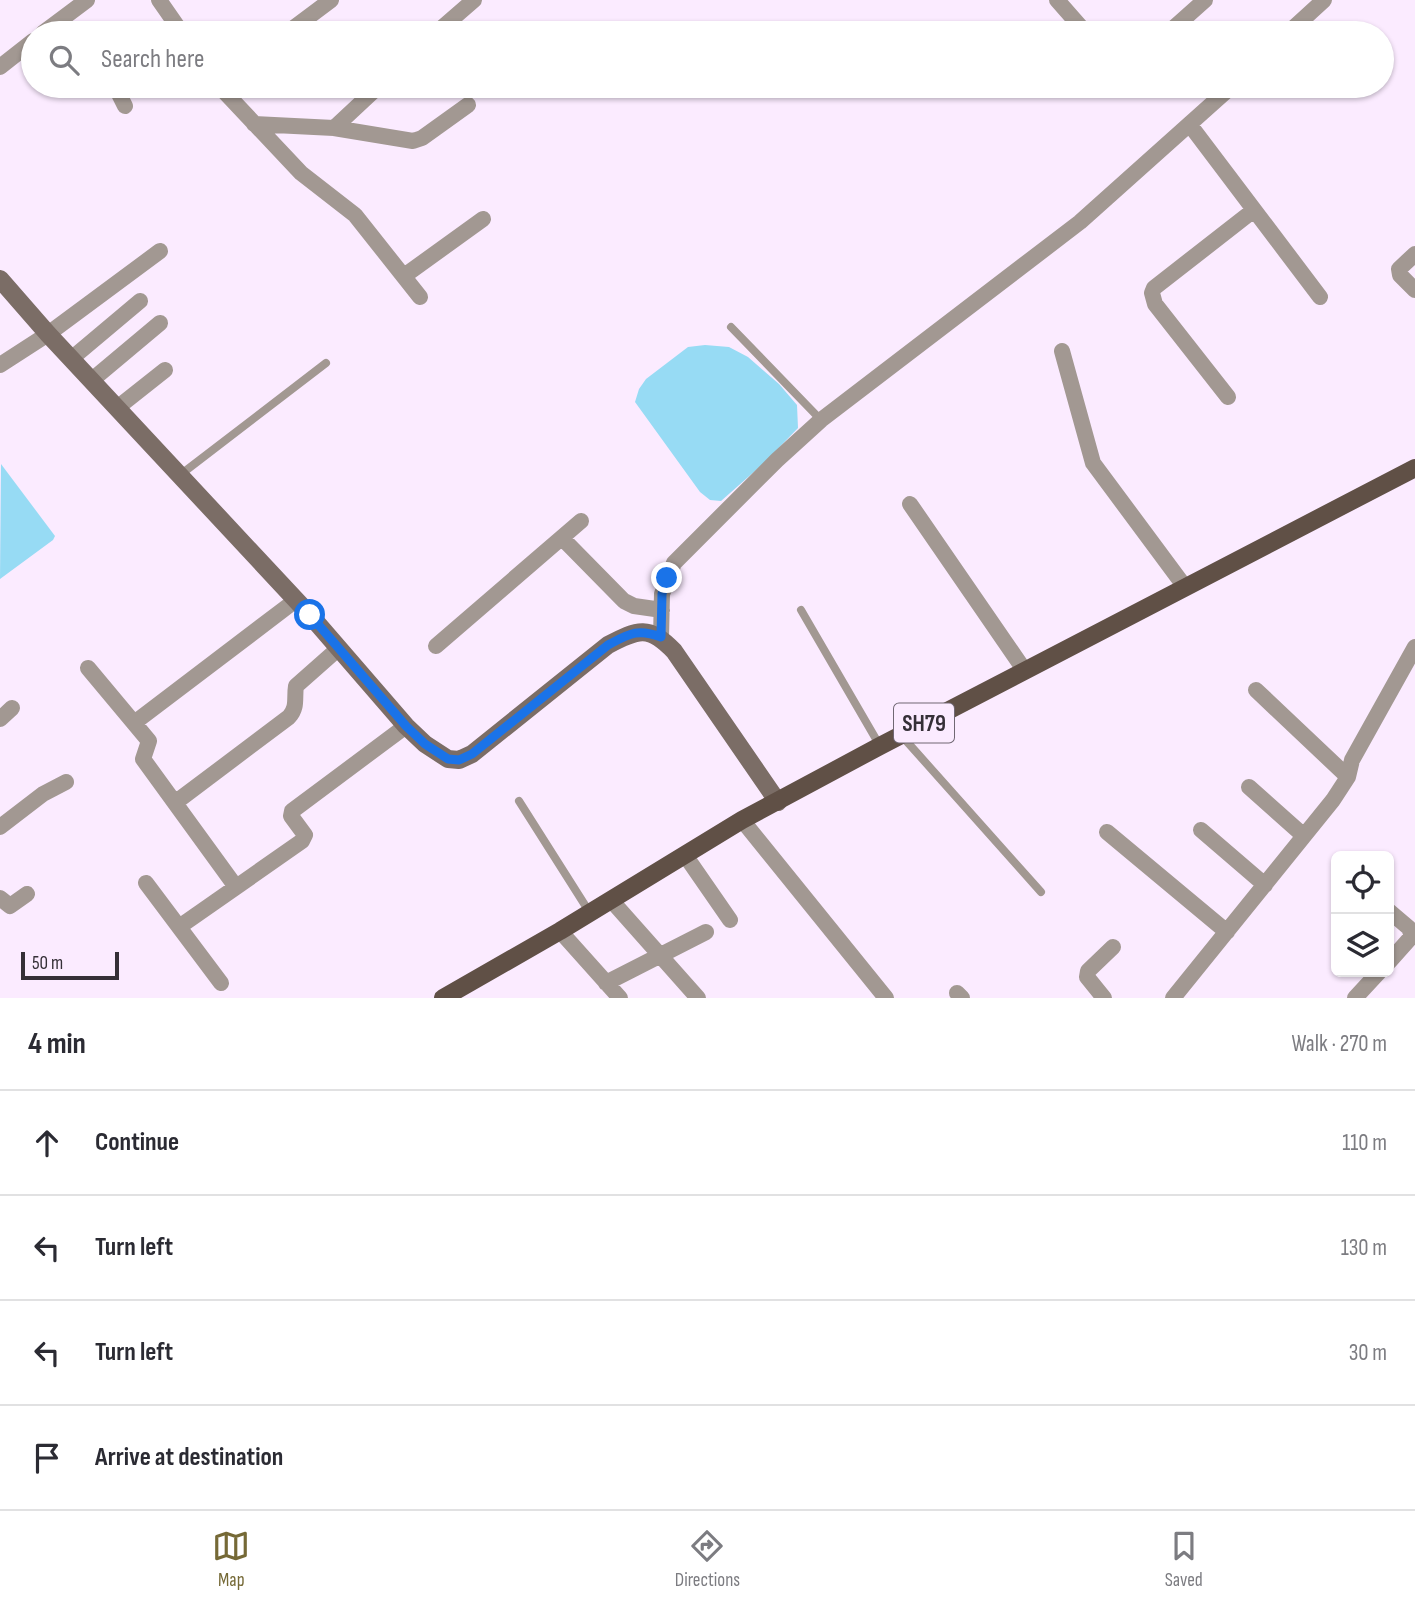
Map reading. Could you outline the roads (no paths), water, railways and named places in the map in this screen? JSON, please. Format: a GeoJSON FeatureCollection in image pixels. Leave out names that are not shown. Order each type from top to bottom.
{"type":"FeatureCollection","features":[{"type":"Feature","properties":{"kind":"main road"},"geometry":{"type":"LineString","coordinates":[[0,279],[425,744],[448,759],[459,760],[472,754],[608,645],[629,634],[645,631],[661,637],[674,651],[778,802]]}},
{"type":"Feature","properties":{"kind":"main road","name":"SH79"},"geometry":{"type":"LineString","coordinates":[[443,998],[560,931],[742,820],[1415,468]]}},
{"type":"Feature","properties":{"kind":"street"},"geometry":{"type":"LineString","coordinates":[[69,21],[88,0]]}},
{"type":"Feature","properties":{"kind":"street"},"geometry":{"type":"LineString","coordinates":[[159,0],[174,21]]}},
{"type":"Feature","properties":{"kind":"street"},"geometry":{"type":"LineString","coordinates":[[303,21],[331,0]]}},
{"type":"Feature","properties":{"kind":"street"},"geometry":{"type":"LineString","coordinates":[[450,21],[474,0]]}},
{"type":"Feature","properties":{"kind":"street"},"geometry":{"type":"LineString","coordinates":[[1057,0],[1074,21]]}},
{"type":"Feature","properties":{"kind":"street"},"geometry":{"type":"LineString","coordinates":[[1181,21],[1205,0]]}},
{"type":"Feature","properties":{"kind":"street"},"geometry":{"type":"LineString","coordinates":[[1302,21],[1324,0]]}},
{"type":"Feature","properties":{"kind":"street"},"geometry":{"type":"LineString","coordinates":[[0,67],[21,50]]}},
{"type":"Feature","properties":{"kind":"street"},"geometry":{"type":"LineString","coordinates":[[121,98],[125,106]]}},
{"type":"Feature","properties":{"kind":"street"},"geometry":{"type":"LineString","coordinates":[[230,98],[301,173],[355,215],[420,297]]}},
{"type":"Feature","properties":{"kind":"street"},"geometry":{"type":"LineString","coordinates":[[334,128],[366,98]]}},
{"type":"Feature","properties":{"kind":"street"},"geometry":{"type":"LineString","coordinates":[[661,637],[662,594],[674,564],[777,460],[821,420],[1080,222],[1219,98]]}},
{"type":"Feature","properties":{"kind":"street"},"geometry":{"type":"LineString","coordinates":[[254,124],[334,128],[413,141],[422,138],[468,105]]}},
{"type":"Feature","properties":{"kind":"street"},"geometry":{"type":"LineString","coordinates":[[1190,125],[1320,297]]}},
{"type":"Feature","properties":{"kind":"street"},"geometry":{"type":"LineString","coordinates":[[1228,397],[1155,304],[1152,293],[1154,288],[1254,210]]}},
{"type":"Feature","properties":{"kind":"street"},"geometry":{"type":"LineString","coordinates":[[404,276],[483,219]]}},
{"type":"Feature","properties":{"kind":"street"},"geometry":{"type":"LineString","coordinates":[[0,365],[48,334],[160,251]]}},
{"type":"Feature","properties":{"kind":"street"},"geometry":{"type":"LineString","coordinates":[[1415,254],[1399,269],[1400,275],[1415,290]]}},
{"type":"Feature","properties":{"kind":"street"},"geometry":{"type":"LineString","coordinates":[[71,359],[140,301]]}},
{"type":"Feature","properties":{"kind":"street"},"geometry":{"type":"LineString","coordinates":[[92,380],[160,323]]}},
{"type":"Feature","properties":{"kind":"street"},"geometry":{"type":"LineString","coordinates":[[1062,351],[1093,463],[1185,587]]}},
{"type":"Feature","properties":{"kind":"street"},"geometry":{"type":"LineString","coordinates":[[117,408],[165,370]]}},
{"type":"Feature","properties":{"kind":"street"},"geometry":{"type":"LineString","coordinates":[[911,504],[1025,671]]}},
{"type":"Feature","properties":{"kind":"street"},"geometry":{"type":"LineString","coordinates":[[436,646],[581,521]]}},
{"type":"Feature","properties":{"kind":"street"},"geometry":{"type":"LineString","coordinates":[[562,538],[624,601],[634,606],[662,610]]}},
{"type":"Feature","properties":{"kind":"street"},"geometry":{"type":"LineString","coordinates":[[134,723],[296,600]]}},
{"type":"Feature","properties":{"kind":"street"},"geometry":{"type":"LineString","coordinates":[[1173,998],[1304,836],[1348,777],[1352,760],[1415,647]]}},
{"type":"Feature","properties":{"kind":"street"},"geometry":{"type":"LineString","coordinates":[[176,802],[289,717],[296,705],[296,686],[338,648]]}},
{"type":"Feature","properties":{"kind":"street"},"geometry":{"type":"LineString","coordinates":[[88,668],[149,741],[143,759],[236,887]]}},
{"type":"Feature","properties":{"kind":"street"},"geometry":{"type":"LineString","coordinates":[[1256,691],[1348,777]]}},
{"type":"Feature","properties":{"kind":"street"},"geometry":{"type":"LineString","coordinates":[[179,928],[304,839],[303,831],[291,816],[292,811],[406,726]]}},
{"type":"Feature","properties":{"kind":"street"},"geometry":{"type":"LineString","coordinates":[[0,827],[43,794],[66,782]]}},
{"type":"Feature","properties":{"kind":"street"},"geometry":{"type":"LineString","coordinates":[[1249,787],[1304,836]]}},
{"type":"Feature","properties":{"kind":"street"},"geometry":{"type":"LineString","coordinates":[[742,820],[886,998]]}},
{"type":"Feature","properties":{"kind":"street"},"geometry":{"type":"LineString","coordinates":[[1201,830],[1265,885]]}},
{"type":"Feature","properties":{"kind":"street"},"geometry":{"type":"LineString","coordinates":[[1107,832],[1227,932]]}},
{"type":"Feature","properties":{"kind":"street"},"geometry":{"type":"LineString","coordinates":[[685,855],[730,920]]}},
{"type":"Feature","properties":{"kind":"street"},"geometry":{"type":"LineString","coordinates":[[146,883],[222,983]]}},
{"type":"Feature","properties":{"kind":"street"},"geometry":{"type":"LineString","coordinates":[[0,898],[10,906],[27,894]]}},
{"type":"Feature","properties":{"kind":"street"},"geometry":{"type":"LineString","coordinates":[[611,900],[698,998]]}},
{"type":"Feature","properties":{"kind":"street"},"geometry":{"type":"LineString","coordinates":[[1393,914],[1409,928],[1414,937],[1394,956]]}},
{"type":"Feature","properties":{"kind":"street"},"geometry":{"type":"LineString","coordinates":[[560,931],[620,998]]}},
{"type":"Feature","properties":{"kind":"street"},"geometry":{"type":"LineString","coordinates":[[606,983],[706,932]]}},
{"type":"Feature","properties":{"kind":"street"},"geometry":{"type":"LineString","coordinates":[[1104,998],[1087,977],[1088,971],[1114,947]]}},
{"type":"Feature","properties":{"kind":"street"},"geometry":{"type":"LineString","coordinates":[[1355,998],[1374,977]]}},
{"type":"Feature","properties":{"kind":"lane"},"geometry":{"type":"LineString","coordinates":[[731,327],[821,420]]}},
{"type":"Feature","properties":{"kind":"lane"},"geometry":{"type":"LineString","coordinates":[[180,475],[326,363]]}},
{"type":"Feature","properties":{"kind":"lane"},"geometry":{"type":"LineString","coordinates":[[802,610],[880,746]]}},
{"type":"Feature","properties":{"kind":"lane"},"geometry":{"type":"LineString","coordinates":[[901,735],[1041,892]]}},
{"type":"Feature","properties":{"kind":"lane"},"geometry":{"type":"LineString","coordinates":[[519,802],[590,913]]}},
{"type":"Feature","properties":{"kind":"water"},"geometry":{"type":"Polygon","coordinates":[[[688,347],[729,347],[748,357],[779,384],[797,405],[798,428],[721,501],[710,500],[700,492],[635,402],[646,379],[688,347]]]}},
{"type":"Feature","properties":{"kind":"water"},"geometry":{"type":"Polygon","coordinates":[[[1,464],[55,536],[0,579],[1,464]]]}}]}
